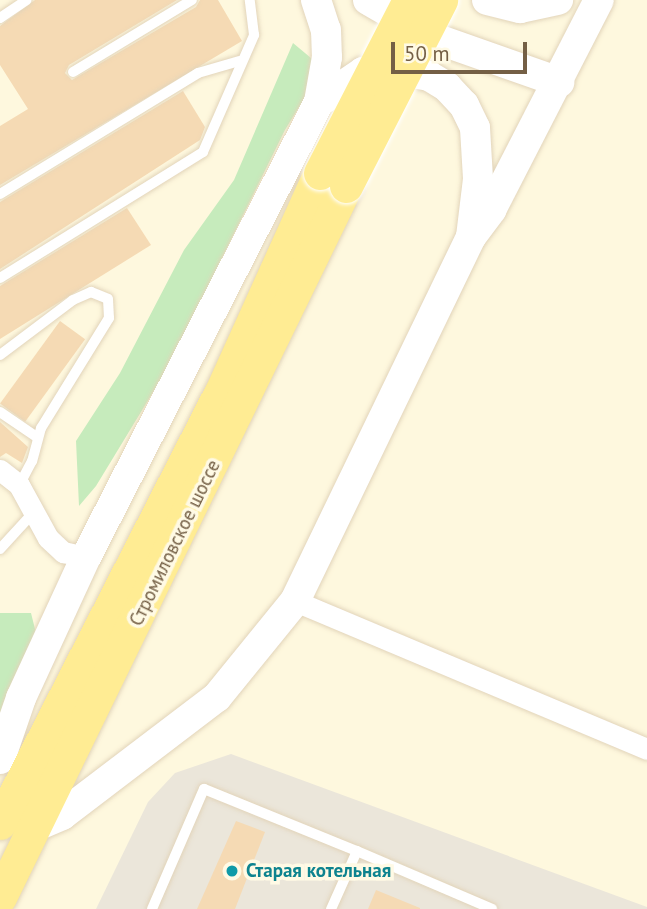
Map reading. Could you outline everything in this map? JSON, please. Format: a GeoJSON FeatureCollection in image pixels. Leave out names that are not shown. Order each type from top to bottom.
{"type":"FeatureCollection","features":[{"type":"Feature","properties":{"kind":"main road"},"geometry":{"type":"LineString","coordinates":[[0,759],[21,698],[86,557],[318,102],[327,57],[326,30],[316,0]]}},
{"type":"Feature","properties":{"kind":"main road"},"geometry":{"type":"LineString","coordinates":[[368,0],[434,38],[559,82]]}},
{"type":"Feature","properties":{"kind":"main road"},"geometry":{"type":"LineString","coordinates":[[401,0],[493,44],[559,82]]}},
{"type":"Feature","properties":{"kind":"main road"},"geometry":{"type":"LineString","coordinates":[[333,179],[409,0]]}},
{"type":"Feature","properties":{"kind":"main road"},"geometry":{"type":"LineString","coordinates":[[333,179],[440,0]]}},
{"type":"Feature","properties":{"kind":"main road"},"geometry":{"type":"LineString","coordinates":[[487,0],[520,8],[558,0]]}},
{"type":"Feature","properties":{"kind":"main road"},"geometry":{"type":"LineString","coordinates":[[39,825],[62,816],[217,697],[295,601],[471,237],[491,211],[599,0]]}},
{"type":"Feature","properties":{"kind":"main road"},"geometry":{"type":"LineString","coordinates":[[318,102],[352,78],[385,68],[429,76],[447,87],[464,106],[475,128],[478,179],[471,237]]}},
{"type":"Feature","properties":{"kind":"main road","name":"Стромиловское шоссе"},"geometry":{"type":"LineString","coordinates":[[0,822],[333,179]]}},
{"type":"Feature","properties":{"kind":"main road","name":"Стромиловское шоссе"},"geometry":{"type":"LineString","coordinates":[[0,897],[39,825],[333,179]]}},
{"type":"Feature","properties":{"kind":"street"},"geometry":{"type":"LineString","coordinates":[[0,470],[19,485],[33,513],[63,552],[86,557]]}},
{"type":"Feature","properties":{"kind":"street"},"geometry":{"type":"LineString","coordinates":[[295,601],[647,749]]}},
{"type":"Feature","properties":{"kind":"lane"},"geometry":{"type":"LineString","coordinates":[[0,18],[27,0]]}},
{"type":"Feature","properties":{"kind":"lane"},"geometry":{"type":"LineString","coordinates":[[73,72],[192,0]]}},
{"type":"Feature","properties":{"kind":"lane"},"geometry":{"type":"LineString","coordinates":[[0,278],[203,152],[239,61],[254,36],[250,0]]}},
{"type":"Feature","properties":{"kind":"lane"},"geometry":{"type":"LineString","coordinates":[[0,194],[198,73],[239,61]]}},
{"type":"Feature","properties":{"kind":"lane"},"geometry":{"type":"LineString","coordinates":[[0,355],[73,300],[91,292],[108,299],[109,318],[38,438],[19,485]]}},
{"type":"Feature","properties":{"kind":"lane"},"geometry":{"type":"LineString","coordinates":[[0,412],[38,438]]}},
{"type":"Feature","properties":{"kind":"lane"},"geometry":{"type":"LineString","coordinates":[[0,549],[33,513]]}},
{"type":"Feature","properties":{"kind":"lane"},"geometry":{"type":"LineString","coordinates":[[152,909],[204,789],[492,909]]}},
{"type":"Feature","properties":{"kind":"lane"},"geometry":{"type":"LineString","coordinates":[[331,909],[357,851]]}},
{"type":"Feature","properties":{"kind":"shaded area"},"geometry":{"type":"Polygon","coordinates":[[[231,754],[647,909],[96,909],[148,802],[175,773],[231,754]]]}},
{"type":"Feature","properties":{"kind":"green space"},"geometry":{"type":"Polygon","coordinates":[[[293,43],[323,68],[285,130],[169,366],[96,486],[79,506],[76,441],[120,373],[184,250],[234,180],[293,43]]]}},
{"type":"Feature","properties":{"kind":"green space"},"geometry":{"type":"Polygon","coordinates":[[[0,613],[31,613],[37,637],[0,724],[0,613]]]}},
{"type":"Feature","properties":{"kind":"building"},"geometry":{"type":"Polygon","coordinates":[[[35,0],[177,0],[69,65],[65,73],[72,80],[196,7],[200,0],[218,0],[242,41],[0,185],[0,126],[28,109],[0,65],[0,26],[35,0]]]}},
{"type":"Feature","properties":{"kind":"building"},"geometry":{"type":"Polygon","coordinates":[[[183,91],[205,127],[200,140],[0,269],[0,202],[183,91]]]}},
{"type":"Feature","properties":{"kind":"building"},"geometry":{"type":"Polygon","coordinates":[[[127,208],[151,245],[0,339],[0,286],[127,208]]]}},
{"type":"Feature","properties":{"kind":"building"},"geometry":{"type":"Polygon","coordinates":[[[60,321],[85,339],[25,422],[0,404],[60,321]]]}},
{"type":"Feature","properties":{"kind":"building"},"geometry":{"type":"Polygon","coordinates":[[[0,422],[28,447],[22,463],[6,453],[0,457],[0,422]]]}},
{"type":"Feature","properties":{"kind":"building","name":"Старая котельная"},"geometry":{"type":"Polygon","coordinates":[[[236,821],[265,832],[235,909],[197,909],[236,821]]]}},
{"type":"Feature","properties":{"kind":"building"},"geometry":{"type":"Polygon","coordinates":[[[376,890],[420,908],[420,909],[368,909],[376,890]]]}},
{"type":"Feature","properties":{"kind":"place","name":"Старая котельная"},"geometry":{"type":"Point","coordinates":[232,871]}}]}
